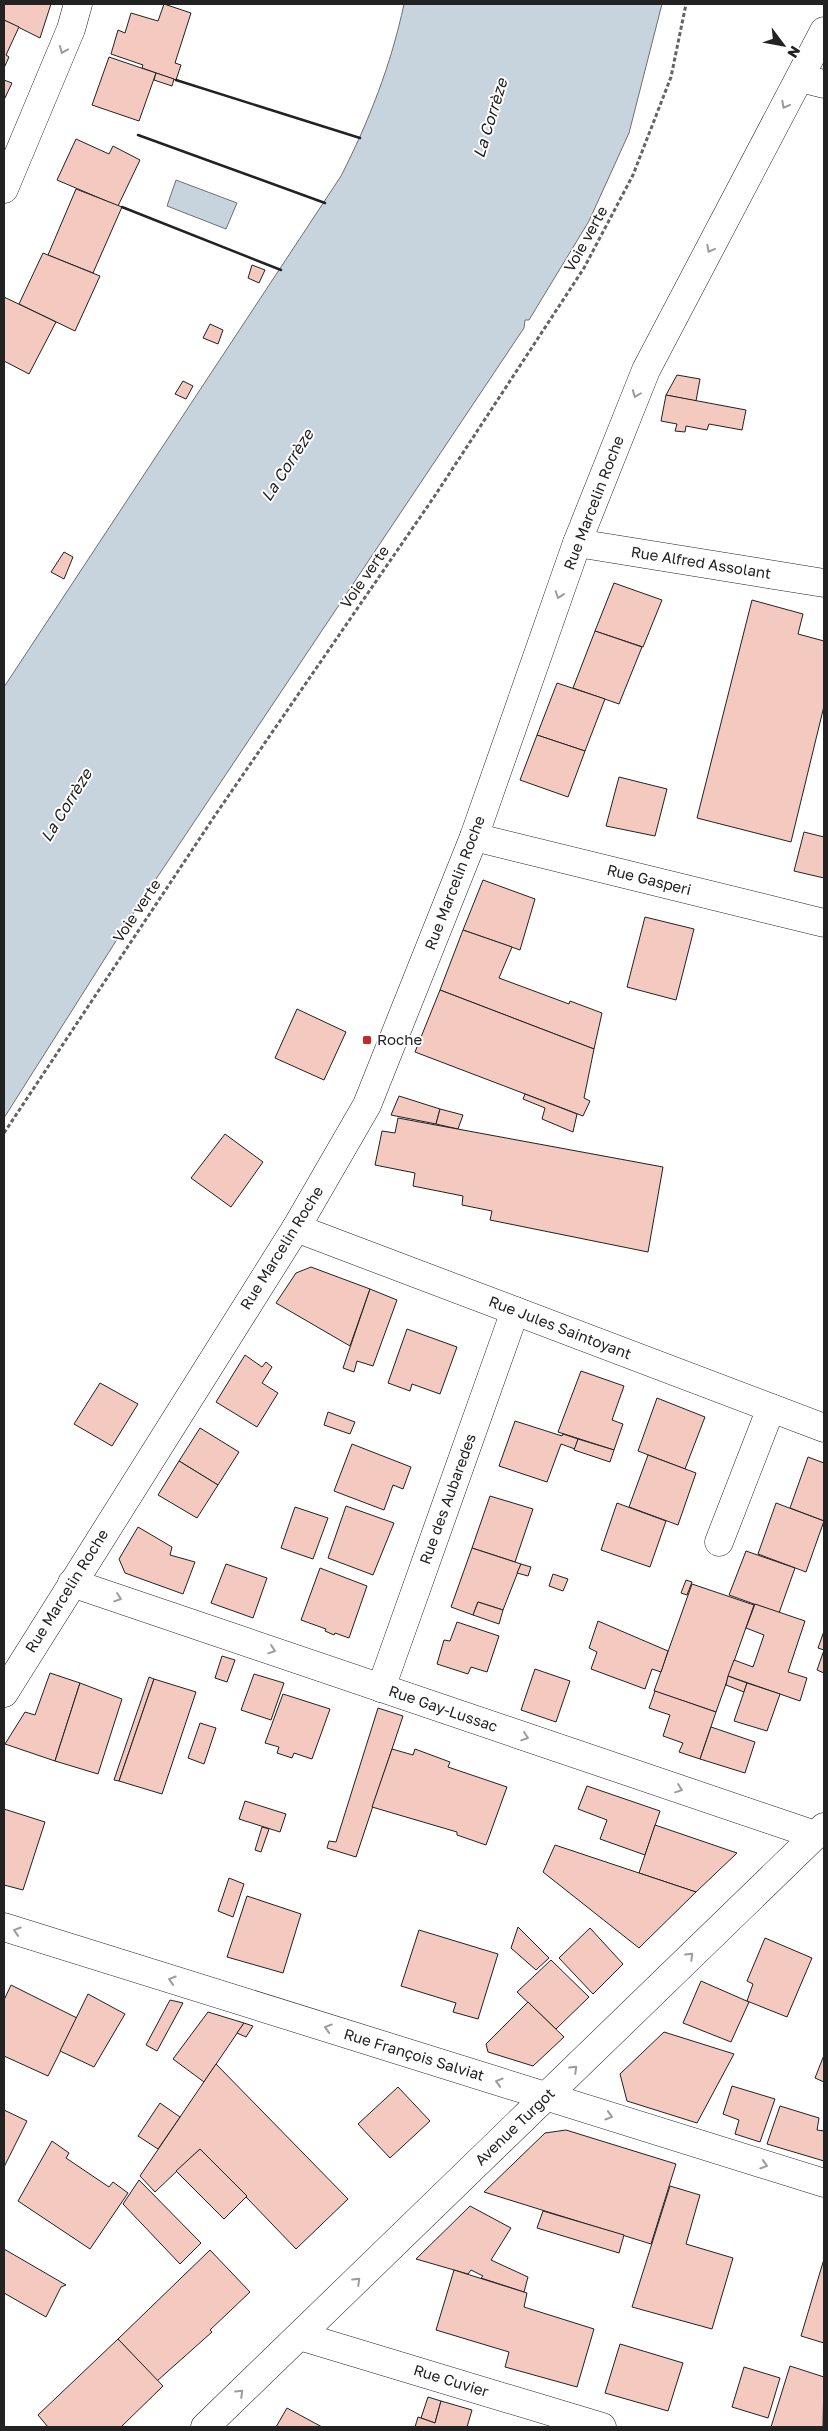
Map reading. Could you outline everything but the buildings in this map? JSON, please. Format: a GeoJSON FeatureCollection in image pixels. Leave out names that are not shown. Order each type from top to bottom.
{"type":"FeatureCollection","features":[{"type":"Feature","properties":{"kind":"street"},"geometry":{"type":"LineString","coordinates":[[4,189],[71,29],[78,4]]}},
{"type":"Feature","properties":{"kind":"street","name":"Rue Marcelin Roche"},"geometry":{"type":"LineString","coordinates":[[4,1693],[296,1228],[367,1105],[474,837],[577,543],[646,370],[812,81],[824,31]]}},
{"type":"Feature","properties":{"kind":"street","name":"Rue Alfred Assolant"},"geometry":{"type":"LineString","coordinates":[[577,543],[824,583]]}},
{"type":"Feature","properties":{"kind":"street","name":"Rue Gasperi"},"geometry":{"type":"LineString","coordinates":[[474,837],[824,923]]}},
{"type":"Feature","properties":{"kind":"street","name":"Rue Jules Saintoyant"},"geometry":{"type":"LineString","coordinates":[[296,1228],[824,1428]]}},
{"type":"Feature","properties":{"kind":"street","name":"Rue des Aubaredes"},"geometry":{"type":"LineString","coordinates":[[381,1688],[515,1311]]}},
{"type":"Feature","properties":{"kind":"street"},"geometry":{"type":"LineString","coordinates":[[719,1542],[772,1408]]}},
{"type":"Feature","properties":{"kind":"street","name":"Rue Gay-Lussac"},"geometry":{"type":"LineString","coordinates":[[72,1582],[381,1688],[819,1831]]}},
{"type":"Feature","properties":{"kind":"street","name":"Avenue Turgot"},"geometry":{"type":"LineString","coordinates":[[205,2427],[819,1831]]}},
{"type":"Feature","properties":{"kind":"street","name":"Rue François Salviat"},"geometry":{"type":"LineString","coordinates":[[4,1927],[824,2183]]}},
{"type":"Feature","properties":{"kind":"street","name":"Rue Cuvier"},"geometry":{"type":"LineString","coordinates":[[300,2336],[602,2427]]}},
{"type":"Feature","properties":{"kind":"path","name":"Voie verte"},"geometry":{"type":"LineString","coordinates":[[4,1133],[218,811],[434,497],[584,268],[634,175],[671,77],[686,4]]}},
{"type":"Feature","properties":{"kind":"water","name":"La Corrèze"},"geometry":{"type":"Polygon","coordinates":[[[404,4],[662,4],[629,133],[589,221],[529,320],[525,320],[524,328],[140,903],[4,1118],[4,687],[341,176],[361,134],[386,71],[404,4]]]}},
{"type":"Feature","properties":{"kind":"water"},"geometry":{"type":"Polygon","coordinates":[[[176,180],[237,203],[226,229],[167,206],[176,180]]]}},
{"type":"Feature","properties":{"kind":"wall"},"geometry":{"type":"LineString","coordinates":[[176,80],[360,138]]}},
{"type":"Feature","properties":{"kind":"wall"},"geometry":{"type":"LineString","coordinates":[[138,135],[325,203]]}},
{"type":"Feature","properties":{"kind":"wall"},"geometry":{"type":"LineString","coordinates":[[122,207],[281,270]]}},
{"type":"Feature","properties":{"kind":"place","name":"Roche"},"geometry":{"type":"Point","coordinates":[367,1040]}}]}
